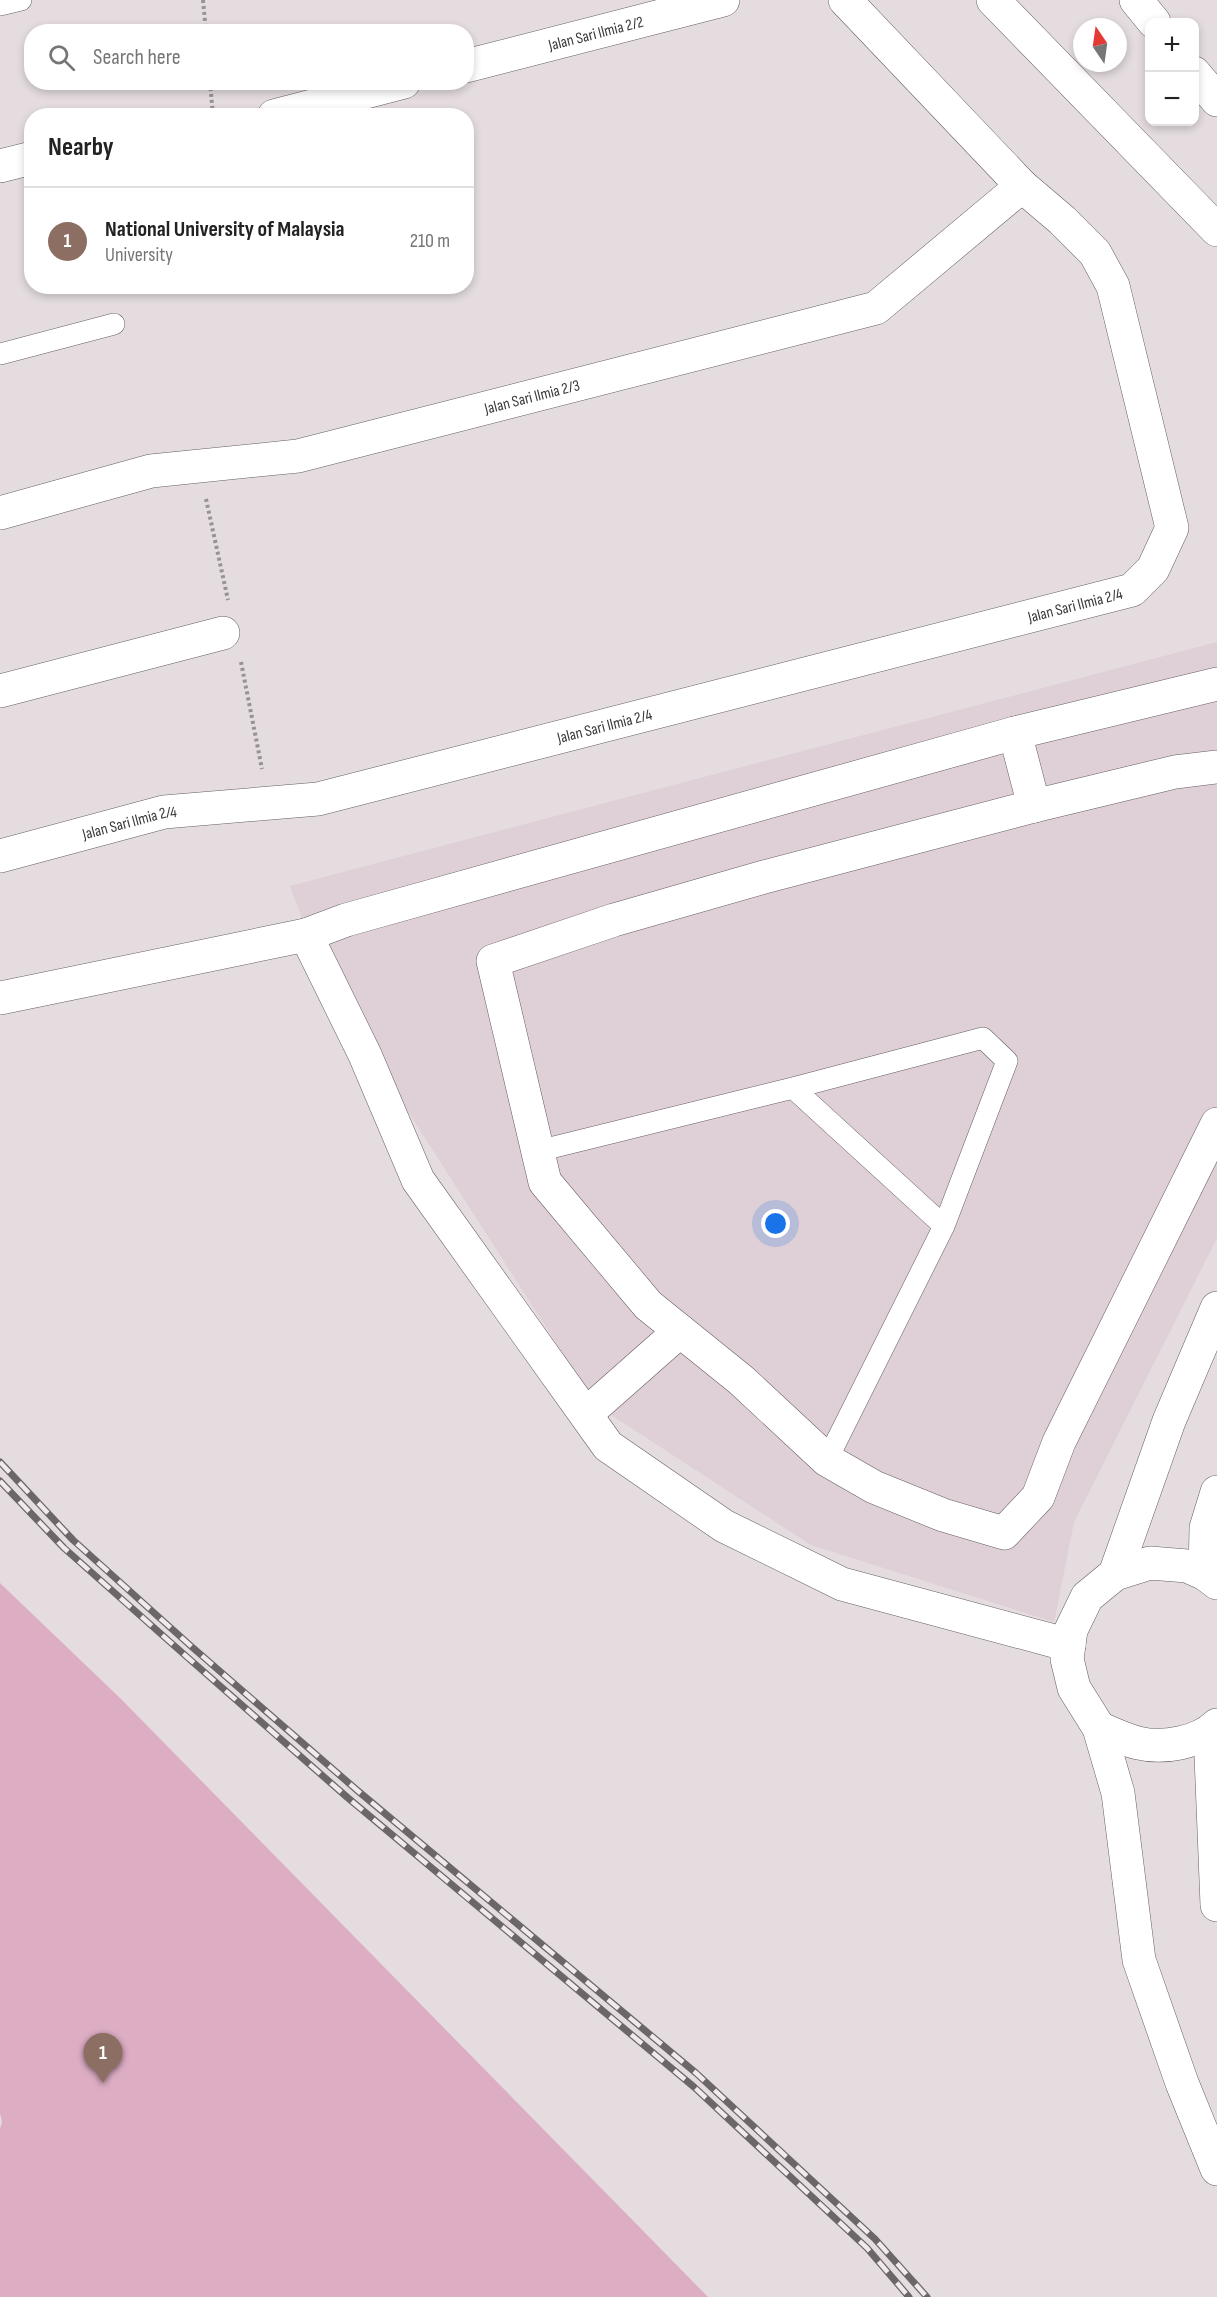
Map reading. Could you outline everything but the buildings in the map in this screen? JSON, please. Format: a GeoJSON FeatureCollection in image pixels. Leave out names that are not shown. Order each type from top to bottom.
{"type":"FeatureCollection","features":[{"type":"Feature","properties":{"kind":"street","name":"Jalan Sari Ilmia 2/2"},"geometry":{"type":"LineString","coordinates":[[474,64],[723,0]]}},
{"type":"Feature","properties":{"kind":"street"},"geometry":{"type":"LineString","coordinates":[[845,0],[1022,186]]}},
{"type":"Feature","properties":{"kind":"street"},"geometry":{"type":"LineString","coordinates":[[993,0],[1217,230]]}},
{"type":"Feature","properties":{"kind":"street"},"geometry":{"type":"LineString","coordinates":[[1136,0],[1151,18]]}},
{"type":"Feature","properties":{"kind":"street"},"geometry":{"type":"LineString","coordinates":[[1199,79],[1217,100]]}},
{"type":"Feature","properties":{"kind":"street"},"geometry":{"type":"LineString","coordinates":[[305,108],[373,90]]}},
{"type":"Feature","properties":{"kind":"street"},"geometry":{"type":"LineString","coordinates":[[0,166],[24,160]]}},
{"type":"Feature","properties":{"kind":"street","name":"Jalan Sari Ilmia 2/3"},"geometry":{"type":"LineString","coordinates":[[0,513],[151,471],[298,456],[876,308],[1022,186]]}},
{"type":"Feature","properties":{"kind":"street","name":"Jalan Sari Ilmia 2/4"},"geometry":{"type":"LineString","coordinates":[[0,856],[164,812],[318,799],[1131,590],[1153,569],[1172,528],[1113,286],[1095,253],[1062,220],[1022,186]]}},
{"type":"Feature","properties":{"kind":"street"},"geometry":{"type":"LineString","coordinates":[[0,691],[223,633]]}},
{"type":"Feature","properties":{"kind":"street"},"geometry":{"type":"LineString","coordinates":[[0,998],[306,935],[346,920],[1016,733],[1217,684]]}},
{"type":"Feature","properties":{"kind":"street"},"geometry":{"type":"LineString","coordinates":[[1016,733],[1034,806]]}},
{"type":"Feature","properties":{"kind":"street"},"geometry":{"type":"LineString","coordinates":[[1217,767],[1175,772],[1034,806],[694,897],[614,920],[493,961],[545,1182],[648,1305],[741,1380],[827,1460],[884,1491],[943,1515],[1004,1533],[1038,1497],[1059,1442],[1217,1124]]}},
{"type":"Feature","properties":{"kind":"street"},"geometry":{"type":"LineString","coordinates":[[306,935],[365,1055],[418,1180],[608,1446],[724,1526],[842,1584],[1069,1645]]}},
{"type":"Feature","properties":{"kind":"street"},"geometry":{"type":"LineString","coordinates":[[1115,1574],[1169,1420],[1217,1308]]}},
{"type":"Feature","properties":{"kind":"street"},"geometry":{"type":"LineString","coordinates":[[585,1414],[680,1330]]}},
{"type":"Feature","properties":{"kind":"street"},"geometry":{"type":"LineString","coordinates":[[1211,1578],[1206,1528],[1217,1492]]}},
{"type":"Feature","properties":{"kind":"street"},"geometry":{"type":"LineString","coordinates":[[1211,1578],[1187,1566],[1150,1563],[1115,1574],[1087,1597],[1071,1630],[1067,1659],[1074,1688],[1099,1728],[1118,1793],[1139,1960],[1182,2083],[1217,2169]]}},
{"type":"Feature","properties":{"kind":"street"},"geometry":{"type":"LineString","coordinates":[[1099,1728],[1139,1744],[1176,1745],[1214,1728],[1217,1905]]}},
{"type":"Feature","properties":{"kind":"lane"},"geometry":{"type":"LineString","coordinates":[[0,5],[21,0]]}},
{"type":"Feature","properties":{"kind":"lane"},"geometry":{"type":"LineString","coordinates":[[0,354],[114,324]]}},
{"type":"Feature","properties":{"kind":"lane"},"geometry":{"type":"LineString","coordinates":[[538,1151],[983,1038],[1007,1061],[944,1226],[827,1460]]}},
{"type":"Feature","properties":{"kind":"lane"},"geometry":{"type":"LineString","coordinates":[[793,1088],[944,1226]]}},
{"type":"Feature","properties":{"kind":"path"},"geometry":{"type":"LineString","coordinates":[[203,0],[205,24]]}},
{"type":"Feature","properties":{"kind":"path"},"geometry":{"type":"LineString","coordinates":[[211,90],[212,108]]}},
{"type":"Feature","properties":{"kind":"path"},"geometry":{"type":"LineString","coordinates":[[199,466],[230,608],[218,617],[223,633],[237,640],[268,803]]}},
{"type":"Feature","properties":{"kind":"shaded area"},"geometry":{"type":"Polygon","coordinates":[[[1217,642],[1217,1238],[1074,1522],[1054,1622],[811,1545],[596,1405],[343,1010],[315,953],[290,886],[1217,642]]]}},
{"type":"Feature","properties":{"kind":"shaded area"},"geometry":{"type":"Polygon","coordinates":[[[0,1583],[121,1699],[708,2297],[0,2297],[0,2129],[2,2122],[0,2113],[0,1583]]]}},
{"type":"Feature","properties":{"kind":"railway"},"geometry":{"type":"LineString","coordinates":[[0,1462],[73,1540],[192,1647],[358,1791],[696,2073],[875,2239],[927,2297]]}},
{"type":"Feature","properties":{"kind":"railway"},"geometry":{"type":"LineString","coordinates":[[0,1481],[64,1548],[348,1798],[694,2087],[867,2248],[909,2297]]}},
{"type":"Feature","properties":{"kind":"place","name":"National University of Malaysia"},"geometry":{"type":"Point","coordinates":[103,2083]}}]}
